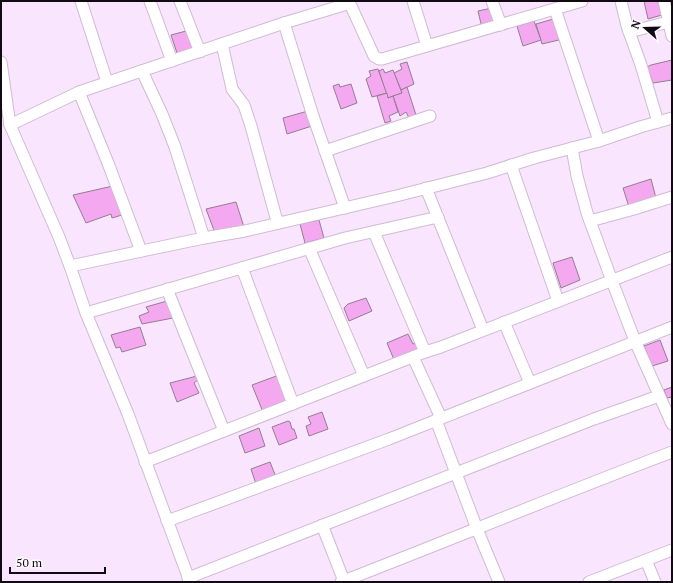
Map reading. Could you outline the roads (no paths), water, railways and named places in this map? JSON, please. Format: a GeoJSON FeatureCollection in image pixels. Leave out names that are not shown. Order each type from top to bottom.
{"type":"FeatureCollection","features":[{"type":"Feature","properties":{"kind":"street"},"geometry":{"type":"LineString","coordinates":[[81,1],[107,82]]}},
{"type":"Feature","properties":{"kind":"street"},"geometry":{"type":"LineString","coordinates":[[150,1],[172,61]]}},
{"type":"Feature","properties":{"kind":"street"},"geometry":{"type":"LineString","coordinates":[[180,1],[200,52]]}},
{"type":"Feature","properties":{"kind":"street"},"geometry":{"type":"LineString","coordinates":[[413,1],[427,46]]}},
{"type":"Feature","properties":{"kind":"street"},"geometry":{"type":"LineString","coordinates":[[492,1],[501,25]]}},
{"type":"Feature","properties":{"kind":"street"},"geometry":{"type":"LineString","coordinates":[[10,125],[79,92],[284,23],[344,5],[351,6],[374,56],[382,59],[501,25],[558,6],[582,1]]}},
{"type":"Feature","properties":{"kind":"street"},"geometry":{"type":"LineString","coordinates":[[621,1],[629,32],[641,65],[658,122]]}},
{"type":"Feature","properties":{"kind":"street"},"geometry":{"type":"LineString","coordinates":[[664,1],[672,36]]}},
{"type":"Feature","properties":{"kind":"street"},"geometry":{"type":"LineString","coordinates":[[558,6],[599,141]]}},
{"type":"Feature","properties":{"kind":"street"},"geometry":{"type":"LineString","coordinates":[[629,32],[670,22]]}},
{"type":"Feature","properties":{"kind":"street"},"geometry":{"type":"LineString","coordinates":[[284,23],[345,208]]}},
{"type":"Feature","properties":{"kind":"street"},"geometry":{"type":"LineString","coordinates":[[222,44],[230,84],[244,105],[274,214],[278,223]]}},
{"type":"Feature","properties":{"kind":"street"},"geometry":{"type":"LineString","coordinates":[[1,62],[10,125],[59,237],[86,313],[128,414],[189,580],[322,525],[594,419],[659,396]]}},
{"type":"Feature","properties":{"kind":"street"},"geometry":{"type":"LineString","coordinates":[[142,71],[162,114],[175,147],[204,238]]}},
{"type":"Feature","properties":{"kind":"street"},"geometry":{"type":"LineString","coordinates":[[79,92],[108,163],[141,252]]}},
{"type":"Feature","properties":{"kind":"street"},"geometry":{"type":"LineString","coordinates":[[325,151],[430,116]]}},
{"type":"Feature","properties":{"kind":"street"},"geometry":{"type":"LineString","coordinates":[[70,266],[245,231],[396,196],[487,173],[534,158],[599,141],[640,126],[672,118]]}},
{"type":"Feature","properties":{"kind":"street"},"geometry":{"type":"LineString","coordinates":[[572,148],[577,176],[590,221],[635,341],[672,424]]}},
{"type":"Feature","properties":{"kind":"street"},"geometry":{"type":"LineString","coordinates":[[511,165],[558,301]]}},
{"type":"Feature","properties":{"kind":"street"},"geometry":{"type":"LineString","coordinates":[[426,188],[483,330]]}},
{"type":"Feature","properties":{"kind":"street"},"geometry":{"type":"LineString","coordinates":[[590,221],[672,197]]}},
{"type":"Feature","properties":{"kind":"street"},"geometry":{"type":"LineString","coordinates":[[86,313],[345,238],[438,217]]}},
{"type":"Feature","properties":{"kind":"street"},"geometry":{"type":"LineString","coordinates":[[374,232],[425,352]]}},
{"type":"Feature","properties":{"kind":"street"},"geometry":{"type":"LineString","coordinates":[[310,248],[364,376]]}},
{"type":"Feature","properties":{"kind":"street"},"geometry":{"type":"LineString","coordinates":[[145,462],[672,257]]}},
{"type":"Feature","properties":{"kind":"street"},"geometry":{"type":"LineString","coordinates":[[242,268],[293,404]]}},
{"type":"Feature","properties":{"kind":"street"},"geometry":{"type":"LineString","coordinates":[[168,289],[224,431]]}},
{"type":"Feature","properties":{"kind":"street"},"geometry":{"type":"LineString","coordinates":[[504,322],[530,383]]}},
{"type":"Feature","properties":{"kind":"street"},"geometry":{"type":"LineString","coordinates":[[167,521],[389,439],[672,327]]}},
{"type":"Feature","properties":{"kind":"street"},"geometry":{"type":"LineString","coordinates":[[413,357],[439,419],[456,473],[499,582]]}},
{"type":"Feature","properties":{"kind":"street"},"geometry":{"type":"LineString","coordinates":[[322,525],[343,581],[672,452]]}},
{"type":"Feature","properties":{"kind":"street"},"geometry":{"type":"LineString","coordinates":[[589,582],[672,550]]}},
{"type":"Feature","properties":{"kind":"street"},"geometry":{"type":"LineString","coordinates":[[646,560],[655,582]]}}]}
